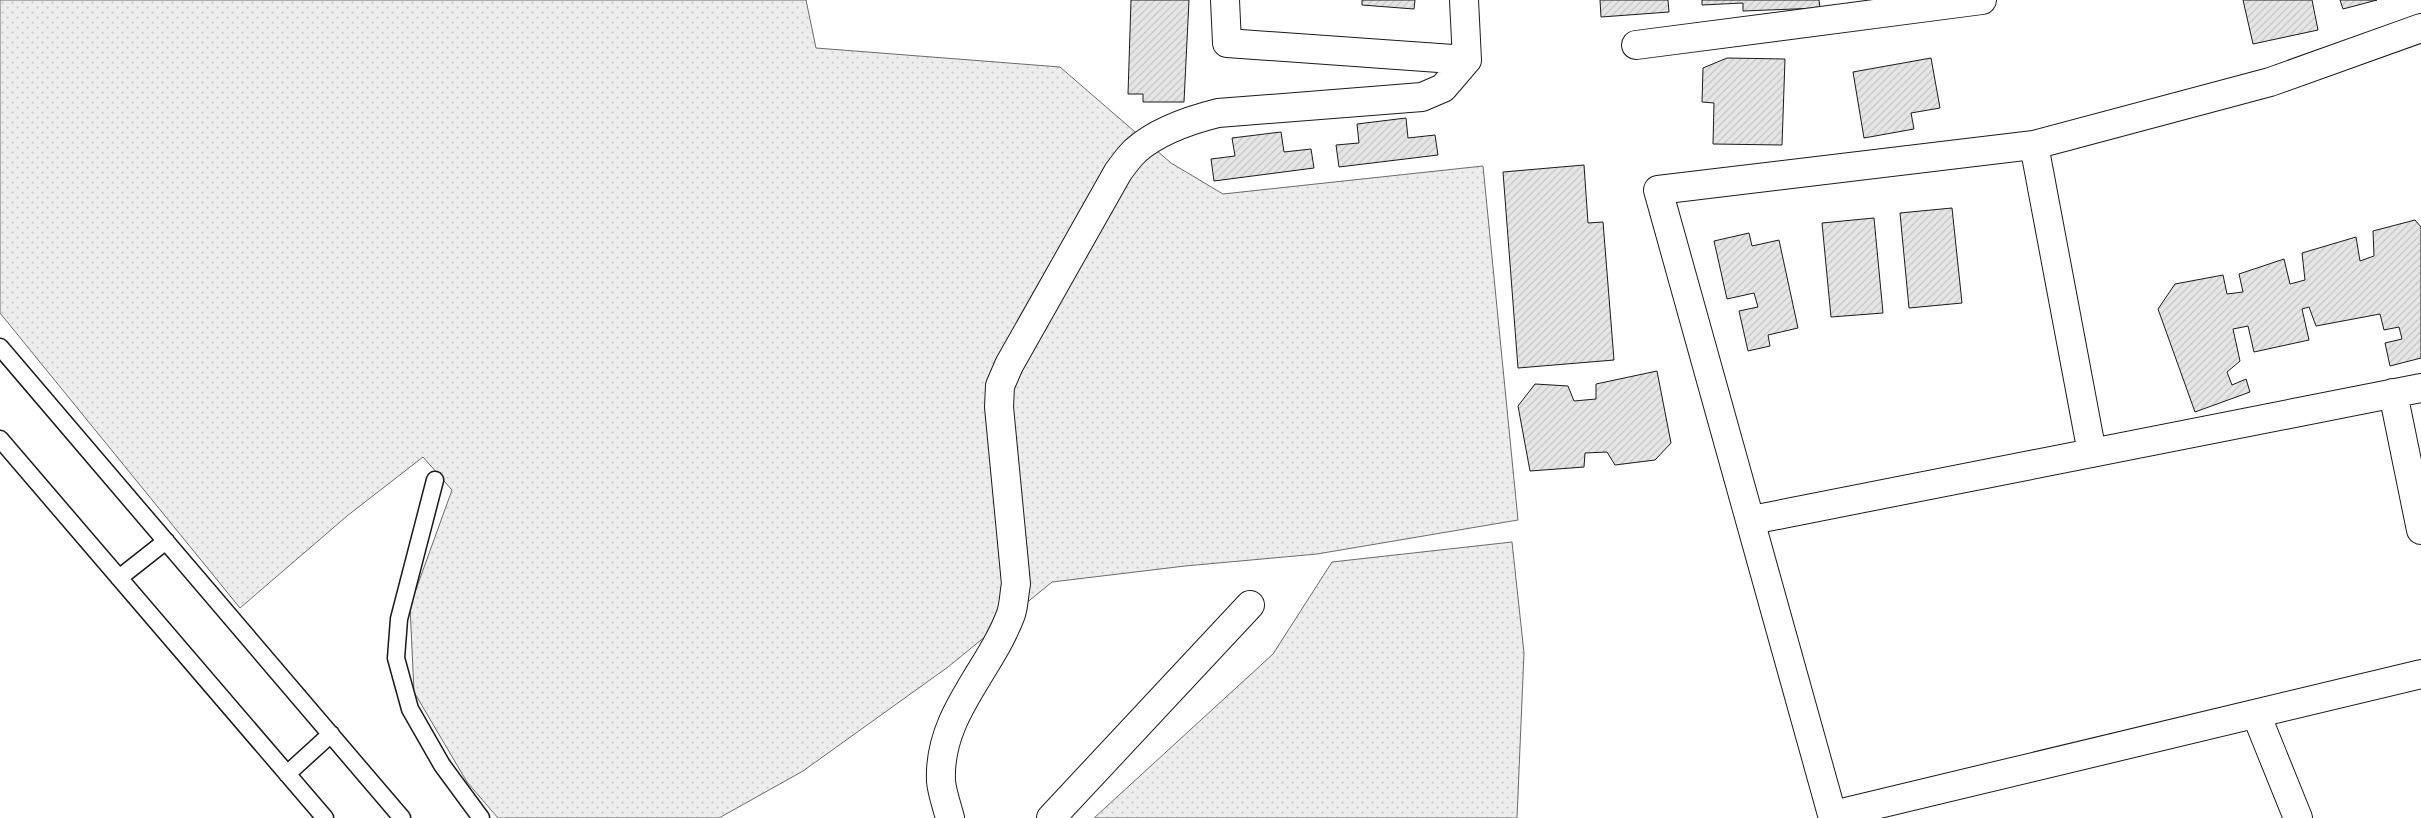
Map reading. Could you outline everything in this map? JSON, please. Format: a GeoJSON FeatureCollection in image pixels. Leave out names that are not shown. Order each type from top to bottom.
{"type":"FeatureCollection","features":[{"type":"Feature","properties":{"kind":"street"},"geometry":{"type":"LineString","coordinates":[[1225,0],[1227,43],[1467,60]]}},
{"type":"Feature","properties":{"kind":"street"},"geometry":{"type":"LineString","coordinates":[[950,818],[942,781],[944,753],[953,717],[1004,630],[1012,612],[1016,584],[999,407],[1000,386],[1009,365],[1118,172],[1135,151],[1160,134],[1190,119],[1218,113],[1422,97],[1443,88],[1467,60],[1464,0]]}},
{"type":"Feature","properties":{"kind":"street"},"geometry":{"type":"LineString","coordinates":[[1636,45],[1982,0]]}},
{"type":"Feature","properties":{"kind":"street"},"geometry":{"type":"LineString","coordinates":[[2421,28],[2270,82],[2034,145],[1658,190],[1752,520],[1833,816],[2421,674]]}},
{"type":"Feature","properties":{"kind":"street"},"geometry":{"type":"LineString","coordinates":[[2034,145],[2092,453]]}},
{"type":"Feature","properties":{"kind":"street"},"geometry":{"type":"LineString","coordinates":[[1752,520],[2421,388]]}},
{"type":"Feature","properties":{"kind":"street"},"geometry":{"type":"LineString","coordinates":[[2392,393],[2421,530]]}},
{"type":"Feature","properties":{"kind":"street"},"geometry":{"type":"LineString","coordinates":[[1051,818],[1250,606]]}},
{"type":"Feature","properties":{"kind":"street"},"geometry":{"type":"LineString","coordinates":[[2256,714],[2298,818]]}},
{"type":"Feature","properties":{"kind":"lane"},"geometry":{"type":"LineString","coordinates":[[3,356],[166,541],[402,818]]}},
{"type":"Feature","properties":{"kind":"lane"},"geometry":{"type":"LineString","coordinates":[[0,439],[325,818]]}},
{"type":"Feature","properties":{"kind":"lane"},"geometry":{"type":"LineString","coordinates":[[435,480],[401,610],[396,658],[410,709],[442,765],[481,818]]}},
{"type":"Feature","properties":{"kind":"lane"},"geometry":{"type":"LineString","coordinates":[[119,578],[166,541]]}},
{"type":"Feature","properties":{"kind":"lane"},"geometry":{"type":"LineString","coordinates":[[288,774],[331,734]]}},
{"type":"Feature","properties":{"kind":"shaded area"},"geometry":{"type":"Polygon","coordinates":[[[0,0],[806,0],[816,48],[1060,67],[1171,163],[1223,194],[1483,166],[1518,520],[1317,554],[1185,566],[1052,582],[948,667],[803,771],[719,818],[498,818],[467,782],[414,692],[410,606],[452,490],[423,457],[347,516],[240,608],[0,313],[0,0]]]}},
{"type":"Feature","properties":{"kind":"shaded area"},"geometry":{"type":"Polygon","coordinates":[[[1512,542],[1524,653],[1517,818],[1094,818],[1273,654],[1332,562],[1512,542]]]}},
{"type":"Feature","properties":{"kind":"building"},"geometry":{"type":"Polygon","coordinates":[[[1131,0],[1189,0],[1184,102],[1143,102],[1143,94],[1128,94],[1131,0]]]}},
{"type":"Feature","properties":{"kind":"building"},"geometry":{"type":"Polygon","coordinates":[[[1362,0],[1415,0],[1414,9],[1362,5],[1362,0]]]}},
{"type":"Feature","properties":{"kind":"building"},"geometry":{"type":"Polygon","coordinates":[[[1600,0],[1668,0],[1669,12],[1601,17],[1600,0]]]}},
{"type":"Feature","properties":{"kind":"building"},"geometry":{"type":"Polygon","coordinates":[[[1702,0],[1819,0],[1820,8],[1743,11],[1743,3],[1702,5],[1702,0]]]}},
{"type":"Feature","properties":{"kind":"building"},"geometry":{"type":"Polygon","coordinates":[[[2243,0],[2312,0],[2318,30],[2253,44],[2243,0]]]}},
{"type":"Feature","properties":{"kind":"building"},"geometry":{"type":"Polygon","coordinates":[[[2340,0],[2377,0],[2343,9],[2340,0]]]}},
{"type":"Feature","properties":{"kind":"building"},"geometry":{"type":"Polygon","coordinates":[[[1727,58],[1785,59],[1782,145],[1713,144],[1714,103],[1702,102],[1703,68],[1727,58]]]}},
{"type":"Feature","properties":{"kind":"building"},"geometry":{"type":"Polygon","coordinates":[[[1931,58],[1940,108],[1911,113],[1914,129],[1864,138],[1853,72],[1931,58]]]}},
{"type":"Feature","properties":{"kind":"building"},"geometry":{"type":"Polygon","coordinates":[[[1406,118],[1408,138],[1435,135],[1438,155],[1339,167],[1336,145],[1359,143],[1357,124],[1406,118]]]}},
{"type":"Feature","properties":{"kind":"building"},"geometry":{"type":"Polygon","coordinates":[[[1281,132],[1284,152],[1311,149],[1314,168],[1214,181],[1211,159],[1235,156],[1232,138],[1281,132]]]}},
{"type":"Feature","properties":{"kind":"building"},"geometry":{"type":"Polygon","coordinates":[[[1584,165],[1588,223],[1603,222],[1614,360],[1518,368],[1503,172],[1584,165]]]}},
{"type":"Feature","properties":{"kind":"building"},"geometry":{"type":"Polygon","coordinates":[[[1952,208],[1962,303],[1909,308],[1900,213],[1952,208]]]}},
{"type":"Feature","properties":{"kind":"building"},"geometry":{"type":"Polygon","coordinates":[[[1874,218],[1883,313],[1831,317],[1822,223],[1874,218]]]}},
{"type":"Feature","properties":{"kind":"building"},"geometry":{"type":"Polygon","coordinates":[[[2415,220],[2421,227],[2421,358],[2390,366],[2385,343],[2402,339],[2399,327],[2384,330],[2380,314],[2316,326],[2309,307],[2302,309],[2309,340],[2254,352],[2248,326],[2233,329],[2240,361],[2227,372],[2232,385],[2246,379],[2250,392],[2195,412],[2158,309],[2175,284],[2223,275],[2227,294],[2243,292],[2239,274],[2284,259],[2290,284],[2305,280],[2302,253],[2356,237],[2360,261],[2374,256],[2373,231],[2415,220]]]}},
{"type":"Feature","properties":{"kind":"building"},"geometry":{"type":"Polygon","coordinates":[[[1749,233],[1752,246],[1779,240],[1798,328],[1768,335],[1770,346],[1748,351],[1739,311],[1758,307],[1754,293],[1727,299],[1714,241],[1749,233]]]}},
{"type":"Feature","properties":{"kind":"building"},"geometry":{"type":"Polygon","coordinates":[[[1657,371],[1671,443],[1655,460],[1615,465],[1607,452],[1585,453],[1584,467],[1530,471],[1518,406],[1535,384],[1568,386],[1574,401],[1596,399],[1596,384],[1657,371]]]}}]}
